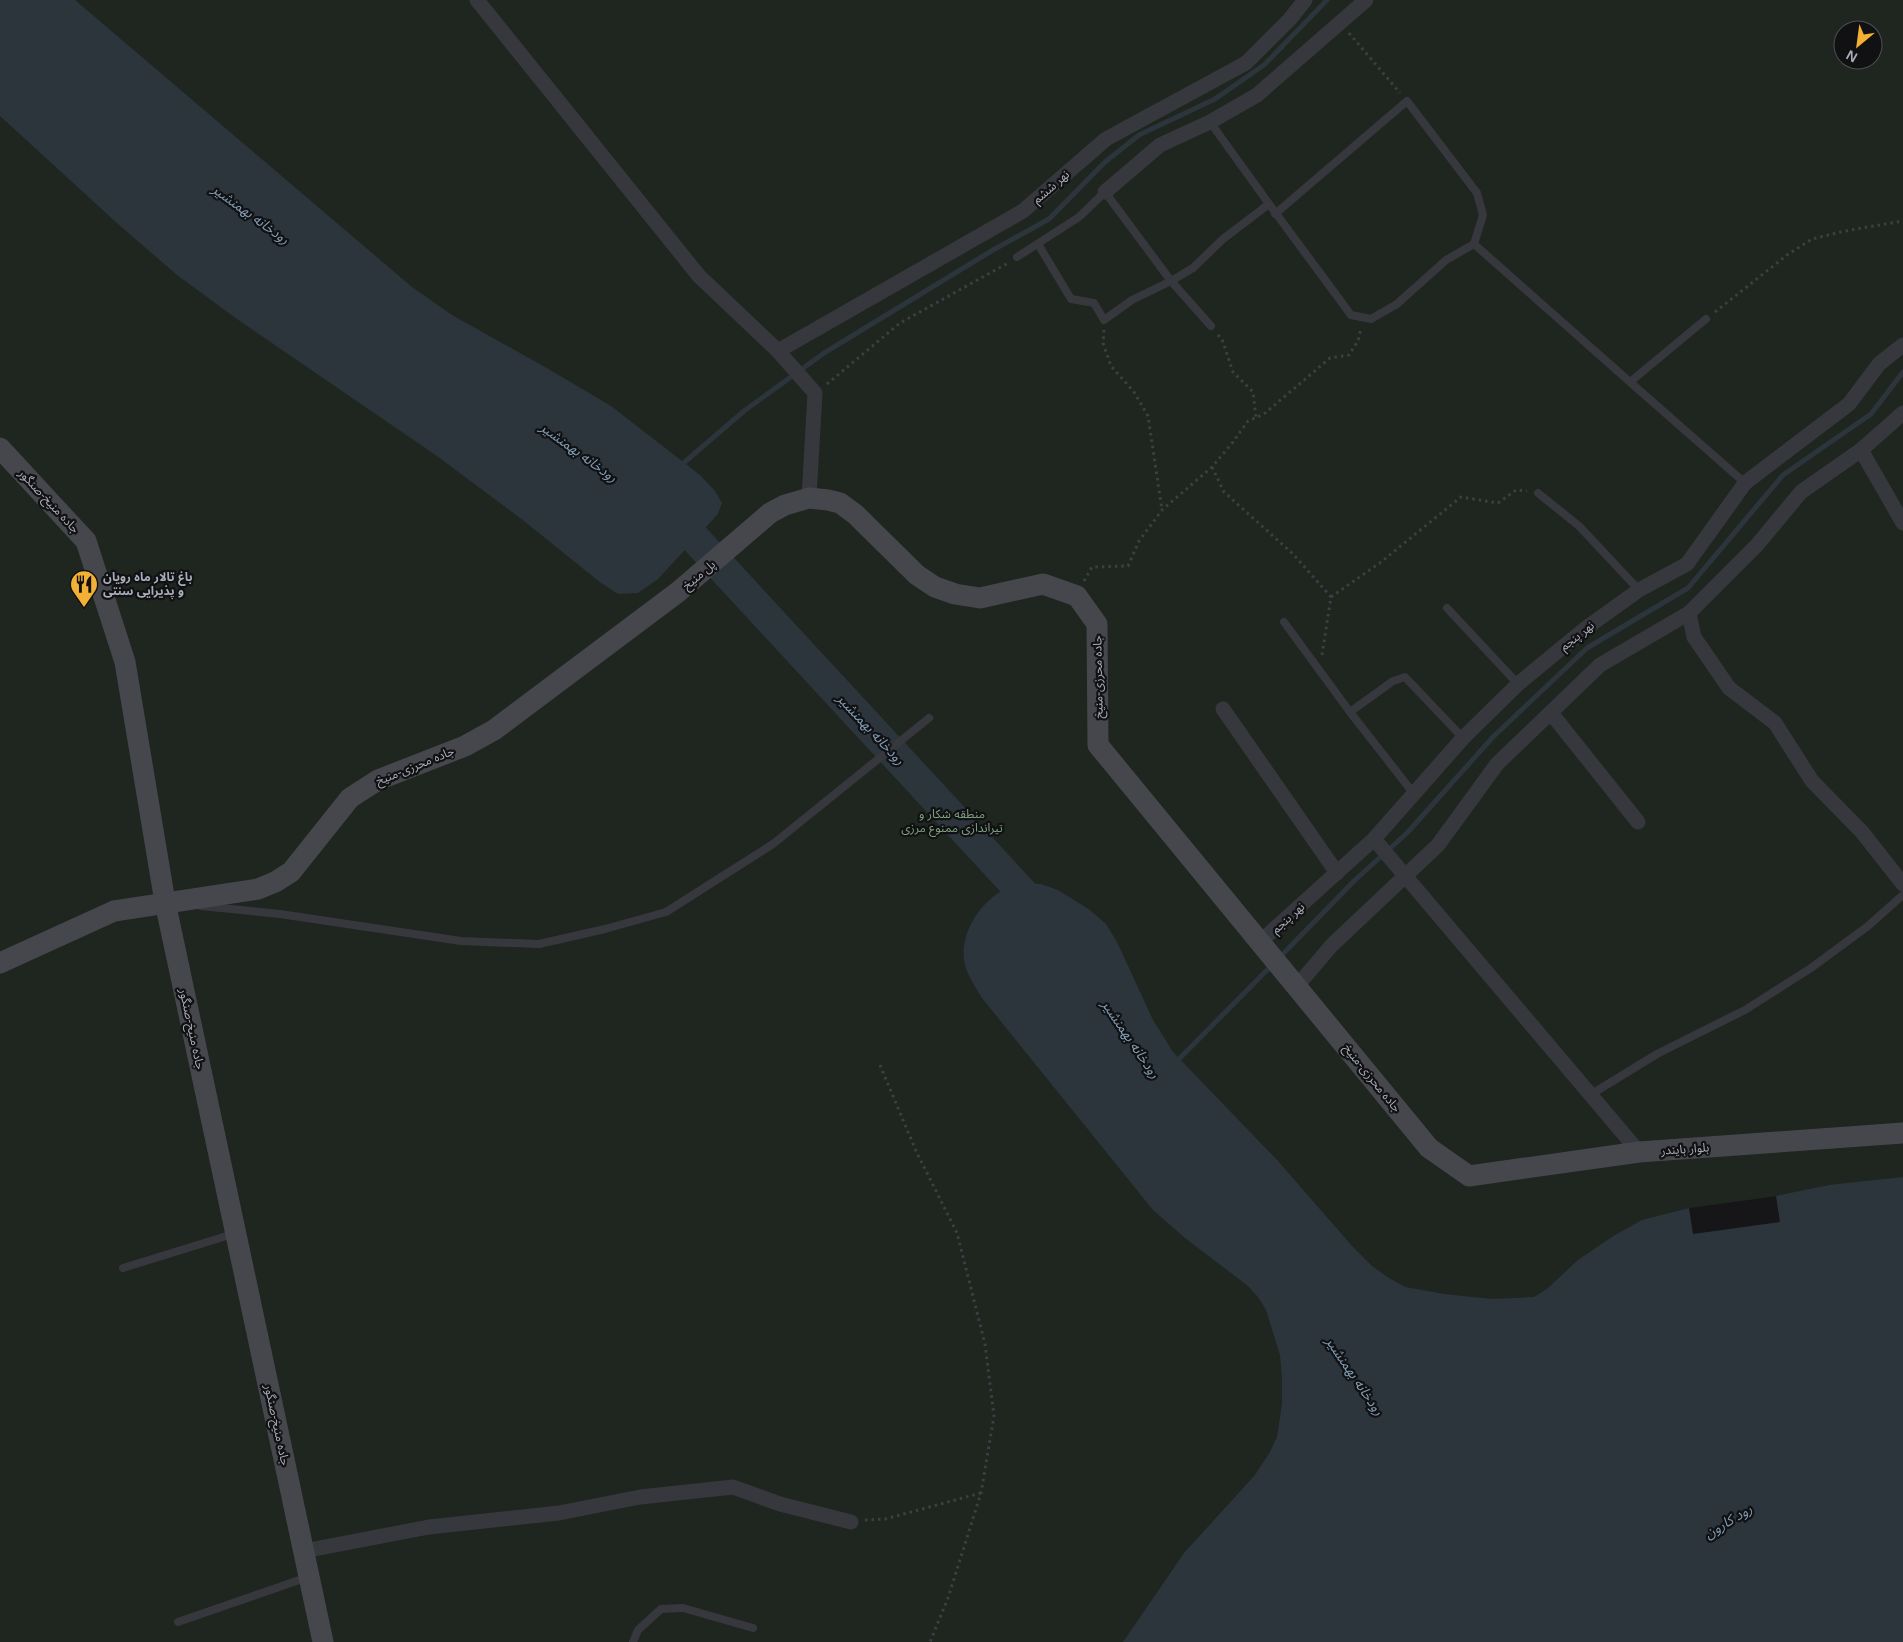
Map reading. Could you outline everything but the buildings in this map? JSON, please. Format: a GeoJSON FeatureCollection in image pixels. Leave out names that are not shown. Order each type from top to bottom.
{"type":"FeatureCollection","features":[{"type":"Feature","properties":{"kind":"main road","name":"جاده منیخ-صنگور"},"geometry":{"type":"LineString","coordinates":[[0,448],[86,541],[125,662],[165,902],[324,1642]]}},
{"type":"Feature","properties":{"kind":"main road"},"geometry":{"type":"LineString","coordinates":[[809,498],[828,500],[840,504],[855,514],[917,575],[935,587],[955,594],[980,598],[1043,584],[1077,596]]}},
{"type":"Feature","properties":{"kind":"main road","name":"پل منیخ"},"geometry":{"type":"LineString","coordinates":[[591,657],[678,592],[770,513],[785,505],[809,498]]}},
{"type":"Feature","properties":{"kind":"main road","name":"جاده محرزی-منیخ"},"geometry":{"type":"LineString","coordinates":[[1077,596],[1097,624],[1098,745],[1430,1148],[1469,1176]]}},
{"type":"Feature","properties":{"kind":"main road","name":"جاده محرزی-منیخ"},"geometry":{"type":"LineString","coordinates":[[0,963],[114,911],[258,889],[275,882],[291,872],[350,798],[365,787],[378,780],[480,740],[591,657]]}},
{"type":"Feature","properties":{"kind":"main road","name":"بلوار بایندر"},"geometry":{"type":"LineString","coordinates":[[1469,1176],[1639,1152],[1903,1133]]}},
{"type":"Feature","properties":{"kind":"street"},"geometry":{"type":"LineString","coordinates":[[477,0],[699,276],[778,351],[811,389],[809,498]]}},
{"type":"Feature","properties":{"kind":"street","name":"نهر ششم"},"geometry":{"type":"LineString","coordinates":[[778,351],[1023,211],[1106,139],[1246,63],[1290,19],[1305,0]]}},
{"type":"Feature","properties":{"kind":"street"},"geometry":{"type":"LineString","coordinates":[[1105,192],[1160,145],[1210,122],[1257,95],[1366,0]]}},
{"type":"Feature","properties":{"kind":"street","name":"نهر پنجم"},"geometry":{"type":"LineString","coordinates":[[1264,946],[1338,873],[1376,842],[1462,738],[1518,684],[1586,628],[1639,590],[1687,564],[1745,483],[1849,404],[1879,364],[1903,345]]}},
{"type":"Feature","properties":{"kind":"street"},"geometry":{"type":"LineString","coordinates":[[1290,979],[1332,945],[1438,845],[1497,764],[1600,665],[1689,613],[1757,546],[1801,492],[1861,450],[1903,413]]}},
{"type":"Feature","properties":{"kind":"street"},"geometry":{"type":"LineString","coordinates":[[1861,450],[1903,523]]}},
{"type":"Feature","properties":{"kind":"street"},"geometry":{"type":"LineString","coordinates":[[1689,613],[1694,637],[1730,688],[1775,723],[1812,781],[1862,832],[1903,884]]}},
{"type":"Feature","properties":{"kind":"street"},"geometry":{"type":"LineString","coordinates":[[1223,709],[1338,873]]}},
{"type":"Feature","properties":{"kind":"street"},"geometry":{"type":"LineString","coordinates":[[1551,713],[1638,822]]}},
{"type":"Feature","properties":{"kind":"street"},"geometry":{"type":"LineString","coordinates":[[1376,842],[1639,1152]]}},
{"type":"Feature","properties":{"kind":"street"},"geometry":{"type":"LineString","coordinates":[[304,1551],[429,1527],[559,1512],[640,1497],[733,1487],[780,1504],[851,1522]]}},
{"type":"Feature","properties":{"kind":"lane"},"geometry":{"type":"LineString","coordinates":[[1210,122],[1268,204],[1351,315],[1371,319],[1397,304],[1446,260],[1474,244],[1483,215],[1477,193],[1407,101],[1276,214]]}},
{"type":"Feature","properties":{"kind":"lane"},"geometry":{"type":"LineString","coordinates":[[1017,257],[1078,217],[1105,192],[1171,280],[1211,326]]}},
{"type":"Feature","properties":{"kind":"lane"},"geometry":{"type":"LineString","coordinates":[[1038,244],[1071,299],[1094,302],[1104,320],[1132,300],[1194,268],[1223,239],[1268,204]]}},
{"type":"Feature","properties":{"kind":"lane"},"geometry":{"type":"LineString","coordinates":[[1474,244],[1745,483]]}},
{"type":"Feature","properties":{"kind":"lane"},"geometry":{"type":"LineString","coordinates":[[1630,382],[1706,319]]}},
{"type":"Feature","properties":{"kind":"lane"},"geometry":{"type":"LineString","coordinates":[[1538,493],[1579,526],[1639,590]]}},
{"type":"Feature","properties":{"kind":"lane"},"geometry":{"type":"LineString","coordinates":[[1447,608],[1518,684]]}},
{"type":"Feature","properties":{"kind":"lane"},"geometry":{"type":"LineString","coordinates":[[1284,622],[1350,712],[1414,794]]}},
{"type":"Feature","properties":{"kind":"lane"},"geometry":{"type":"LineString","coordinates":[[1350,712],[1392,680],[1405,678],[1462,738]]}},
{"type":"Feature","properties":{"kind":"lane"},"geometry":{"type":"LineString","coordinates":[[165,902],[280,914],[461,941],[538,944],[605,929],[666,912],[773,844],[928,718]]}},
{"type":"Feature","properties":{"kind":"lane"},"geometry":{"type":"LineString","coordinates":[[1590,1095],[1657,1054],[1753,1005],[1811,968],[1868,926],[1903,895]]}},
{"type":"Feature","properties":{"kind":"lane"},"geometry":{"type":"LineString","coordinates":[[123,1268],[236,1233]]}},
{"type":"Feature","properties":{"kind":"lane"},"geometry":{"type":"LineString","coordinates":[[178,1622],[309,1576]]}},
{"type":"Feature","properties":{"kind":"lane"},"geometry":{"type":"LineString","coordinates":[[633,1642],[638,1630],[661,1609],[683,1608],[753,1628]]}},
{"type":"Feature","properties":{"kind":"path"},"geometry":{"type":"LineString","coordinates":[[1341,22],[1407,101]]}},
{"type":"Feature","properties":{"kind":"path"},"geometry":{"type":"LineString","coordinates":[[1706,319],[1787,255],[1812,239],[1903,221]]}},
{"type":"Feature","properties":{"kind":"path"},"geometry":{"type":"LineString","coordinates":[[811,389],[900,323],[1017,257]]}},
{"type":"Feature","properties":{"kind":"path"},"geometry":{"type":"LineString","coordinates":[[1077,596],[1092,566],[1128,566],[1140,541],[1162,510],[1212,467],[1248,421],[1264,414],[1330,358],[1349,355],[1358,341],[1362,317]]}},
{"type":"Feature","properties":{"kind":"path"},"geometry":{"type":"LineString","coordinates":[[1104,320],[1103,343],[1111,366],[1134,392],[1148,416],[1162,510]]}},
{"type":"Feature","properties":{"kind":"path"},"geometry":{"type":"LineString","coordinates":[[1211,326],[1222,339],[1233,372],[1253,392],[1256,418]]}},
{"type":"Feature","properties":{"kind":"path"},"geometry":{"type":"LineString","coordinates":[[1212,467],[1224,492],[1293,554],[1331,597]]}},
{"type":"Feature","properties":{"kind":"path"},"geometry":{"type":"LineString","coordinates":[[1319,670],[1331,597],[1381,562],[1461,497],[1498,504],[1516,490],[1538,493]]}},
{"type":"Feature","properties":{"kind":"path"},"geometry":{"type":"LineString","coordinates":[[880,1065],[916,1151],[957,1233],[985,1344],[994,1416],[981,1493],[948,1598],[930,1642]]}},
{"type":"Feature","properties":{"kind":"path"},"geometry":{"type":"LineString","coordinates":[[851,1522],[885,1519],[981,1493]]}},
{"type":"Feature","properties":{"kind":"green space","name":"منطقه شکار و تیراندازی ممنوع مرزی"},"geometry":{"type":"Polygon","coordinates":[[[0,0],[1903,0],[1903,1642],[0,1642],[0,0]]]}},
{"type":"Feature","properties":{"kind":"water"},"geometry":{"type":"Polygon","coordinates":[[[0,0],[75,0],[412,287],[452,315],[611,406],[700,475],[715,491],[722,503],[718,514],[658,579],[638,593],[618,594],[601,583],[524,521],[437,456],[237,319],[177,275],[0,116],[0,0]]]}},
{"type":"Feature","properties":{"kind":"water","name":"رود کارون"},"geometry":{"type":"Polygon","coordinates":[[[1024,883],[1041,884],[1058,890],[1090,910],[1106,924],[1117,942],[1153,1020],[1173,1052],[1278,1161],[1352,1246],[1372,1266],[1405,1287],[1444,1294],[1492,1299],[1534,1297],[1548,1288],[1578,1260],[1615,1235],[1642,1220],[1689,1208],[1776,1196],[1829,1185],[1903,1177],[1903,1642],[1123,1642],[1184,1553],[1255,1475],[1270,1452],[1277,1437],[1282,1404],[1280,1355],[1266,1310],[1258,1297],[1248,1286],[1185,1238],[1153,1210],[982,998],[971,980],[965,965],[964,949],[966,938],[975,917],[982,907],[999,892],[1024,883]]]}},
{"type":"Feature","properties":{"kind":"pier"},"geometry":{"type":"Polygon","coordinates":[[[1776,1196],[1780,1222],[1693,1234],[1689,1208],[1776,1196]]]}},
{"type":"Feature","properties":{"kind":"waterway"},"geometry":{"type":"LineString","coordinates":[[679,467],[744,411],[824,353],[993,250],[1049,219],[1105,162],[1139,135],[1215,99],[1264,65],[1327,0]]}},
{"type":"Feature","properties":{"kind":"waterway"},"geometry":{"type":"LineString","coordinates":[[1280,957],[1355,880],[1407,833],[1493,737],[1587,648],[1688,588],[1783,475],[1871,414],[1903,372]]}},
{"type":"Feature","properties":{"kind":"waterway","name":"رودخانه بهمنشیر"},"geometry":{"type":"LineString","coordinates":[[663,513],[689,532],[1044,916]]}},
{"type":"Feature","properties":{"kind":"waterway"},"geometry":{"type":"LineString","coordinates":[[1176,1062],[1272,965]]}},
{"type":"Feature","properties":{"kind":"place","name":"باغ تالار ماه رویان و پذیرایی سنتی"},"geometry":{"type":"Point","coordinates":[84,608]}}]}
